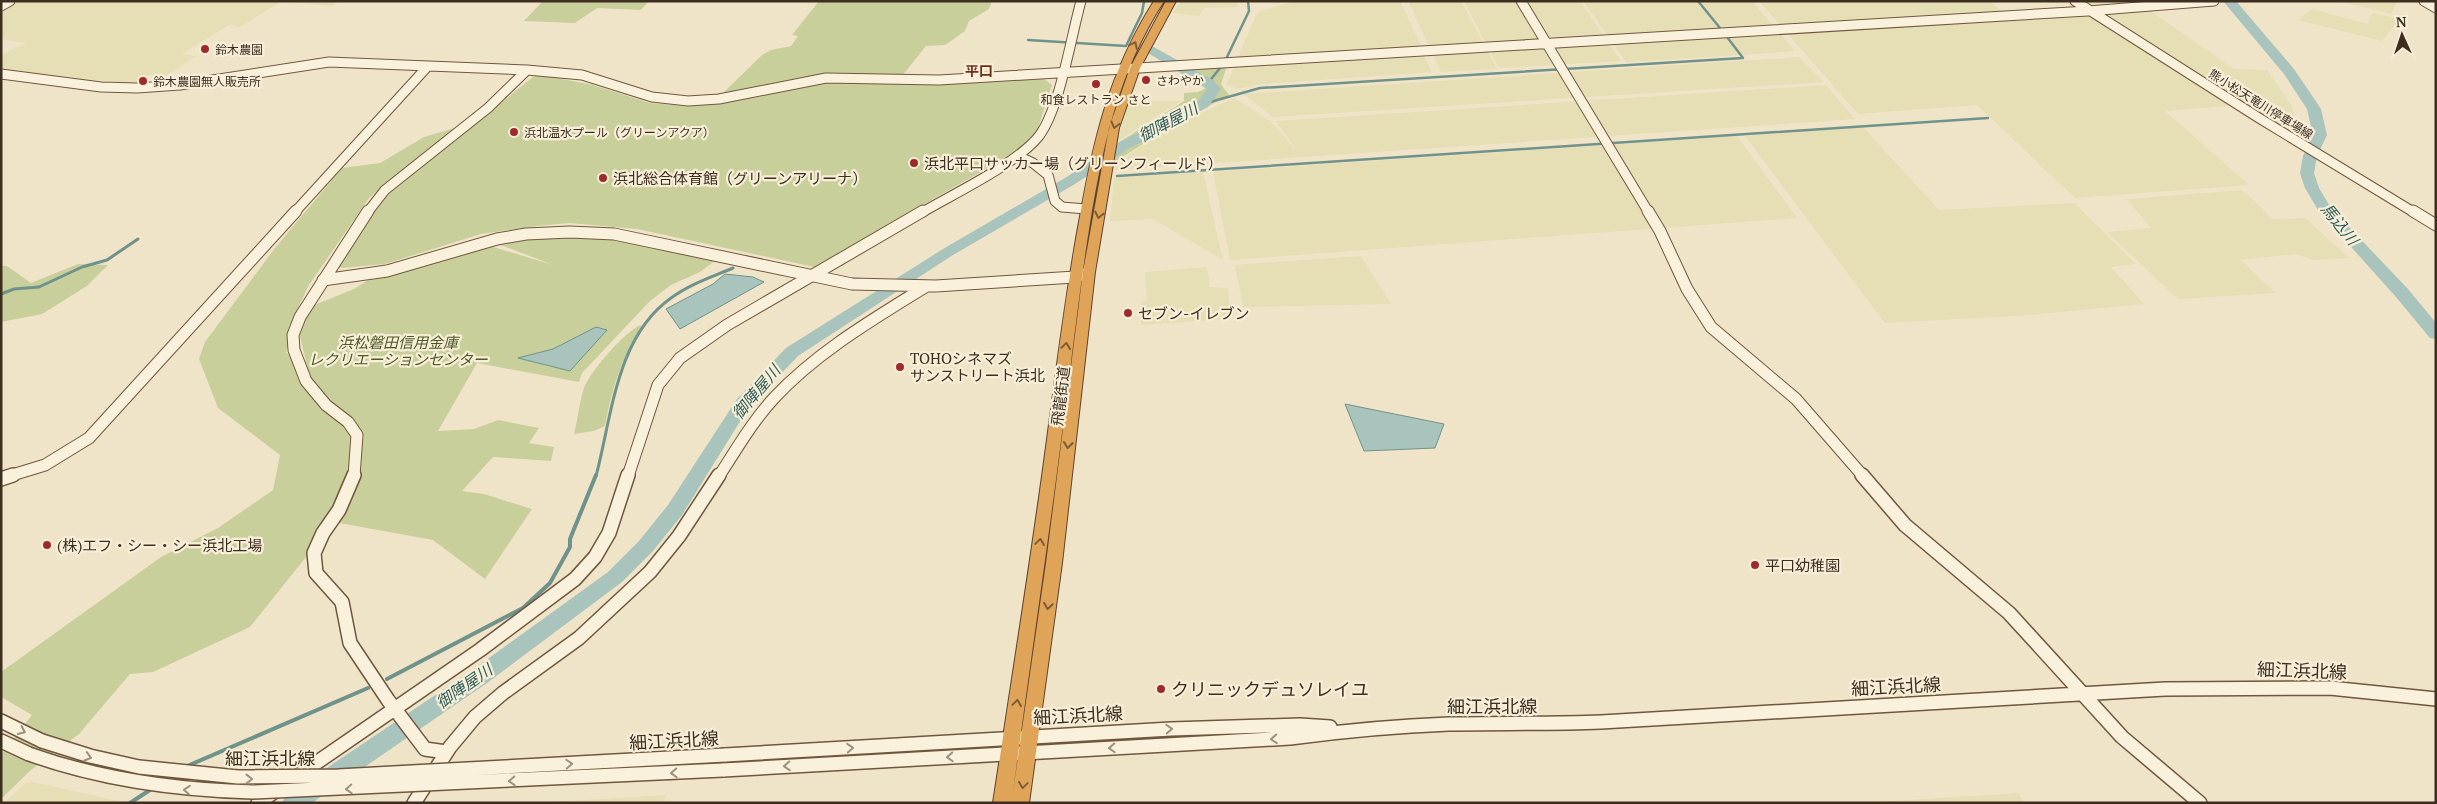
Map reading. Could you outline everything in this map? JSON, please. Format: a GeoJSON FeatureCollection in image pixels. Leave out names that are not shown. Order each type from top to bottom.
{"type":"FeatureCollection","features":[{"type":"Feature","properties":{"kind":"highway","name":"飛龍街道"},"geometry":{"type":"LineString","coordinates":[[1020,803],[1054,563],[1082,274],[1086,210],[1103,126],[1122,69],[1143,26],[1160,1]]}},
{"type":"Feature","properties":{"kind":"highway","name":"飛龍街道"},"geometry":{"type":"LineString","coordinates":[[1002,803],[1054,449],[1082,274],[1108,167],[1114,128],[1135,68],[1171,1]]}},
{"type":"Feature","properties":{"kind":"street"},"geometry":{"type":"LineString","coordinates":[[1,6],[10,1]]}},
{"type":"Feature","properties":{"kind":"street"},"geometry":{"type":"LineString","coordinates":[[258,803],[399,713],[575,579],[594,557],[609,533],[658,385],[666,371],[682,355],[700,342],[812,275],[1018,156],[1039,134],[1050,110],[1081,1]]}},
{"type":"Feature","properties":{"kind":"street"},"geometry":{"type":"LineString","coordinates":[[1521,1],[1660,231],[1687,289],[1711,327],[1796,400],[1905,524],[2009,613],[2084,693],[2122,737],[2200,803]]}},
{"type":"Feature","properties":{"kind":"street","name":"熊小松天竜川停車場線"},"geometry":{"type":"LineString","coordinates":[[2075,1],[2088,11],[2320,155],[2436,225]]}},
{"type":"Feature","properties":{"kind":"street"},"geometry":{"type":"LineString","coordinates":[[1,74],[101,87],[131,88],[180,85],[320,63],[428,66],[527,70],[582,75],[642,95],[682,101],[727,98],[795,82],[832,77],[939,80],[2088,11],[2214,1]]}},
{"type":"Feature","properties":{"kind":"street"},"geometry":{"type":"LineString","coordinates":[[2424,1],[2436,8]]}},
{"type":"Feature","properties":{"kind":"street"},"geometry":{"type":"LineString","coordinates":[[1,479],[45,465],[88,438],[428,66]]}},
{"type":"Feature","properties":{"kind":"street"},"geometry":{"type":"LineString","coordinates":[[446,752],[425,749],[388,700],[350,643],[347,636],[344,605],[333,589],[316,573],[314,553],[354,480],[357,435],[348,422],[326,405],[306,381],[294,350],[293,335],[298,322],[323,280],[365,216],[385,190],[488,108],[527,70]]}},
{"type":"Feature","properties":{"kind":"street"},"geometry":{"type":"LineString","coordinates":[[1018,156],[1033,163],[1048,175],[1055,201],[1062,207],[1086,210]]}},
{"type":"Feature","properties":{"kind":"street"},"geometry":{"type":"LineString","coordinates":[[323,280],[364,276],[387,271],[497,239],[549,232],[574,231],[622,236],[852,284],[921,286],[1082,274]]}},
{"type":"Feature","properties":{"kind":"street"},"geometry":{"type":"LineString","coordinates":[[414,803],[460,732],[477,714],[554,658],[650,572],[684,530],[757,419],[790,383],[843,340],[921,286]]}},
{"type":"Feature","properties":{"kind":"street","name":"細江浜北線"},"geometry":{"type":"LineString","coordinates":[[1,721],[42,741],[73,752],[125,765],[172,774],[240,778],[345,777],[1010,754],[1290,738],[1357,729],[1450,724],[1532,725],[1601,722],[2084,693],[2241,687],[2330,688],[2436,699]]}},
{"type":"Feature","properties":{"kind":"street","name":"細江浜北線"},"geometry":{"type":"LineString","coordinates":[[1,741],[61,767],[122,781],[182,789],[286,792],[724,763],[1029,737],[1300,725],[1357,729]]}},
{"type":"Feature","properties":{"kind":"shaded area"},"geometry":{"type":"Polygon","coordinates":[[[15,1],[282,1],[240,27],[229,25],[182,54],[197,56],[167,75],[149,75],[135,83],[57,78],[1,69],[1,55],[26,43],[1,39],[1,8],[15,1]]]}},
{"type":"Feature","properties":{"kind":"shaded area"},"geometry":{"type":"Polygon","coordinates":[[[282,1],[338,1],[331,6],[282,1]]]}},
{"type":"Feature","properties":{"kind":"shaded area"},"geometry":{"type":"Polygon","coordinates":[[[1182,1],[1237,1],[1238,7],[1204,8],[1199,16],[1172,13],[1182,1]]]}},
{"type":"Feature","properties":{"kind":"shaded area"},"geometry":{"type":"Polygon","coordinates":[[[1296,1],[1400,1],[1421,46],[1238,57],[1260,11],[1296,1]]]}},
{"type":"Feature","properties":{"kind":"shaded area"},"geometry":{"type":"Polygon","coordinates":[[[1408,1],[1461,1],[1497,69],[1441,72],[1408,1]]]}},
{"type":"Feature","properties":{"kind":"shaded area"},"geometry":{"type":"Polygon","coordinates":[[[1464,1],[1516,1],[1554,65],[1499,68],[1464,1]]]}},
{"type":"Feature","properties":{"kind":"shaded area"},"geometry":{"type":"Polygon","coordinates":[[[1528,1],[1580,1],[1621,61],[1566,64],[1528,1]]]}},
{"type":"Feature","properties":{"kind":"shaded area"},"geometry":{"type":"Polygon","coordinates":[[[1583,1],[1697,1],[1739,55],[1626,62],[1583,1]]]}},
{"type":"Feature","properties":{"kind":"shaded area"},"geometry":{"type":"Polygon","coordinates":[[[1700,1],[1752,1],[1795,51],[1743,55],[1700,1]]]}},
{"type":"Feature","properties":{"kind":"shaded area"},"geometry":{"type":"Polygon","coordinates":[[[1759,1],[1989,1],[2007,15],[2087,11],[2074,1],[2136,1],[2234,69],[2267,70],[2292,106],[2294,119],[2282,131],[2241,105],[2165,111],[2249,185],[2075,198],[1977,105],[1858,114],[1759,1]]]}},
{"type":"Feature","properties":{"kind":"shaded area"},"geometry":{"type":"Polygon","coordinates":[[[2339,1],[2394,1],[2397,2],[2391,14],[2339,1]]]}},
{"type":"Feature","properties":{"kind":"shaded area"},"geometry":{"type":"Polygon","coordinates":[[[2312,9],[2367,24],[2372,13],[2400,19],[2382,41],[2298,20],[2312,9]]]}},
{"type":"Feature","properties":{"kind":"shaded area"},"geometry":{"type":"Polygon","coordinates":[[[1423,54],[1432,72],[1262,84],[1236,89],[1226,84],[1236,64],[1423,54]]]}},
{"type":"Feature","properties":{"kind":"shaded area"},"geometry":{"type":"Polygon","coordinates":[[[1799,57],[1824,82],[1273,117],[1243,94],[1799,57]]]}},
{"type":"Feature","properties":{"kind":"shaded area"},"geometry":{"type":"Polygon","coordinates":[[[1826,85],[1855,119],[1116,170],[1115,164],[1167,129],[1234,98],[1270,121],[1298,152],[1276,121],[1826,85]]]}},
{"type":"Feature","properties":{"kind":"shaded area"},"geometry":{"type":"Polygon","coordinates":[[[1128,101],[1181,101],[1118,141],[1128,101]]]}},
{"type":"Feature","properties":{"kind":"shaded area"},"geometry":{"type":"Polygon","coordinates":[[[1863,127],[1939,210],[2074,203],[2136,264],[2111,267],[2144,304],[2030,315],[1885,323],[1745,136],[1863,127]]]}},
{"type":"Feature","properties":{"kind":"shaded area"},"geometry":{"type":"Polygon","coordinates":[[[1737,136],[1797,218],[1230,260],[1213,172],[1737,136]]]}},
{"type":"Feature","properties":{"kind":"shaded area"},"geometry":{"type":"Polygon","coordinates":[[[1203,172],[1223,260],[1153,219],[1110,221],[1114,178],[1203,172]]]}},
{"type":"Feature","properties":{"kind":"shaded area"},"geometry":{"type":"Polygon","coordinates":[[[2242,190],[2273,219],[2305,218],[2349,258],[2313,260],[2296,254],[2240,260],[2276,293],[2178,299],[2107,232],[2151,228],[2127,199],[2242,190]]]}},
{"type":"Feature","properties":{"kind":"shaded area"},"geometry":{"type":"Polygon","coordinates":[[[1361,256],[1391,304],[1243,307],[1235,265],[1361,256]]]}},
{"type":"Feature","properties":{"kind":"shaded area"},"geometry":{"type":"Polygon","coordinates":[[[1207,267],[1210,287],[1228,288],[1231,319],[1141,325],[1141,302],[1147,300],[1145,272],[1207,267]]]}},
{"type":"Feature","properties":{"kind":"shaded area"},"geometry":{"type":"Polygon","coordinates":[[[33,782],[128,803],[4,803],[26,783],[33,782]]]}},
{"type":"Feature","properties":{"kind":"shaded area"},"geometry":{"type":"Polygon","coordinates":[[[2019,793],[2024,803],[1860,803],[2019,793]]]}},
{"type":"Feature","properties":{"kind":"shaded area"},"geometry":{"type":"Polygon","coordinates":[[[666,795],[664,803],[536,803],[666,795]]]}},
{"type":"Feature","properties":{"kind":"green space"},"geometry":{"type":"Polygon","coordinates":[[[543,1],[649,1],[641,10],[597,8],[575,23],[524,21],[543,1]]]}},
{"type":"Feature","properties":{"kind":"green space"},"geometry":{"type":"Polygon","coordinates":[[[819,1],[992,1],[989,9],[969,21],[965,31],[945,45],[926,46],[902,76],[825,75],[752,90],[723,93],[762,55],[771,50],[791,46],[798,36],[792,35],[819,1]]]}},
{"type":"Feature","properties":{"kind":"green space"},"geometry":{"type":"Polygon","coordinates":[[[1227,66],[1221,84],[1229,95],[1167,129],[1116,161],[1114,159],[1118,143],[1184,101],[1184,93],[1198,92],[1208,87],[1195,69],[1227,66]]]}},
{"type":"Feature","properties":{"kind":"green space"},"geometry":{"type":"Polygon","coordinates":[[[542,75],[593,85],[650,103],[686,106],[724,103],[789,88],[834,82],[927,85],[1043,78],[1052,85],[1037,131],[1021,149],[814,267],[637,229],[569,223],[481,234],[385,264],[339,267],[371,217],[390,193],[533,77],[542,75]]]}},
{"type":"Feature","properties":{"kind":"green space","name":"浜松磐田信用金庫 レクリエーションセンター"},"geometry":{"type":"Polygon","coordinates":[[[458,127],[369,198],[309,285],[295,314],[286,353],[306,361],[299,333],[303,319],[312,306],[354,289],[370,279],[487,245],[553,265],[498,244],[554,236],[587,236],[636,243],[716,260],[700,272],[671,285],[650,301],[582,373],[579,382],[477,363],[438,431],[474,429],[498,420],[539,428],[529,443],[554,447],[551,461],[493,457],[462,491],[484,494],[532,509],[485,579],[433,540],[334,522],[250,627],[153,672],[130,674],[79,734],[31,770],[1,799],[1,755],[32,715],[1,697],[1,672],[161,557],[218,528],[273,490],[280,455],[218,408],[199,359],[205,342],[275,248],[342,168],[380,163],[424,137],[458,127]]]}},
{"type":"Feature","properties":{"kind":"green space"},"geometry":{"type":"Polygon","coordinates":[[[78,264],[108,265],[87,286],[42,314],[1,322],[1,266],[7,266],[31,283],[78,264]]]}},
{"type":"Feature","properties":{"kind":"green space"},"geometry":{"type":"Polygon","coordinates":[[[641,325],[642,329],[622,363],[605,426],[594,431],[574,434],[582,394],[587,381],[618,343],[641,325]]]}},
{"type":"Feature","properties":{"kind":"water"},"geometry":{"type":"Polygon","coordinates":[[[725,274],[753,277],[764,282],[680,329],[666,309],[713,284],[725,274]]]}},
{"type":"Feature","properties":{"kind":"water"},"geometry":{"type":"Polygon","coordinates":[[[596,327],[607,330],[570,371],[518,358],[553,349],[596,327]]]}},
{"type":"Feature","properties":{"kind":"water"},"geometry":{"type":"Polygon","coordinates":[[[1345,404],[1444,424],[1435,448],[1364,451],[1345,404]]]}},
{"type":"Feature","properties":{"kind":"waterway"},"geometry":{"type":"LineString","coordinates":[[1028,40],[1126,46],[1142,13],[1144,1]]}},
{"type":"Feature","properties":{"kind":"waterway"},"geometry":{"type":"LineString","coordinates":[[1227,57],[1249,11],[1248,1]]}},
{"type":"Feature","properties":{"kind":"waterway"},"geometry":{"type":"LineString","coordinates":[[1698,1],[1720,28]]}},
{"type":"Feature","properties":{"kind":"waterway","name":"馬込川"},"geometry":{"type":"LineString","coordinates":[[2229,1],[2289,72],[2314,109],[2320,135],[2310,156],[2307,173],[2312,188],[2325,210],[2402,293],[2436,334]]}},
{"type":"Feature","properties":{"kind":"waterway"},"geometry":{"type":"LineString","coordinates":[[1203,104],[1260,88],[1743,58],[1727,37]]}},
{"type":"Feature","properties":{"kind":"waterway","name":"御陣屋川"},"geometry":{"type":"LineString","coordinates":[[293,803],[479,677],[615,577],[646,546],[675,510],[743,403],[761,382],[792,352],[948,252],[1070,181],[1123,146],[1203,104],[1214,89],[1208,83],[1152,50]]}},
{"type":"Feature","properties":{"kind":"waterway"},"geometry":{"type":"LineString","coordinates":[[1208,83],[1220,68]]}},
{"type":"Feature","properties":{"kind":"waterway"},"geometry":{"type":"LineString","coordinates":[[1117,176],[1988,118]]}},
{"type":"Feature","properties":{"kind":"waterway","name":"御陣屋川"},"geometry":{"type":"LineString","coordinates":[[1078,174],[1085,175]]}},
{"type":"Feature","properties":{"kind":"waterway"},"geometry":{"type":"LineString","coordinates":[[1,294],[14,289],[39,287],[82,267],[107,260],[138,239]]}},
{"type":"Feature","properties":{"kind":"waterway"},"geometry":{"type":"LineString","coordinates":[[596,476],[619,379],[627,356],[638,334],[653,314],[678,293],[733,268]]}},
{"type":"Feature","properties":{"kind":"waterway"},"geometry":{"type":"LineString","coordinates":[[387,679],[523,608],[550,583],[570,547],[570,539],[596,475]]}},
{"type":"Feature","properties":{"kind":"waterway"},"geometry":{"type":"LineString","coordinates":[[185,767],[368,688]]}},
{"type":"Feature","properties":{"kind":"waterway"},"geometry":{"type":"LineString","coordinates":[[130,803],[153,788]]}},
{"type":"Feature","properties":{"kind":"place","name":"鈴木農園"},"geometry":{"type":"Point","coordinates":[205,49]}},
{"type":"Feature","properties":{"kind":"place","name":"さわやか"},"geometry":{"type":"Point","coordinates":[1146,80]}},
{"type":"Feature","properties":{"kind":"place","name":"鈴木農園無人販売所"},"geometry":{"type":"Point","coordinates":[143,81]}},
{"type":"Feature","properties":{"kind":"place","name":"和食レストラン さと"},"geometry":{"type":"Point","coordinates":[1096,84]}},
{"type":"Feature","properties":{"kind":"place","name":"浜北温水プール（グリーンアクア）"},"geometry":{"type":"Point","coordinates":[514,132]}},
{"type":"Feature","properties":{"kind":"place","name":"浜北平口サッカー場（グリーンフィールド）"},"geometry":{"type":"Point","coordinates":[914,163]}},
{"type":"Feature","properties":{"kind":"place","name":"浜北総合体育館（グリーンアリーナ）"},"geometry":{"type":"Point","coordinates":[603,178]}},
{"type":"Feature","properties":{"kind":"place","name":"セブン-イレブン"},"geometry":{"type":"Point","coordinates":[1128,313]}},
{"type":"Feature","properties":{"kind":"place","name":"TOHOシネマズ サンストリート浜北"},"geometry":{"type":"Point","coordinates":[900,367]}},
{"type":"Feature","properties":{"kind":"place","name":"(株)エフ・シー・シー浜北工場"},"geometry":{"type":"Point","coordinates":[47,545]}},
{"type":"Feature","properties":{"kind":"place","name":"平口幼稚園"},"geometry":{"type":"Point","coordinates":[1755,565]}},
{"type":"Feature","properties":{"kind":"place","name":"クリニックデュソレイユ"},"geometry":{"type":"Point","coordinates":[1161,689]}},
{"type":"Feature","properties":{"kind":"district","name":"平口"},"geometry":{"type":"Point","coordinates":[979,70]}}]}
